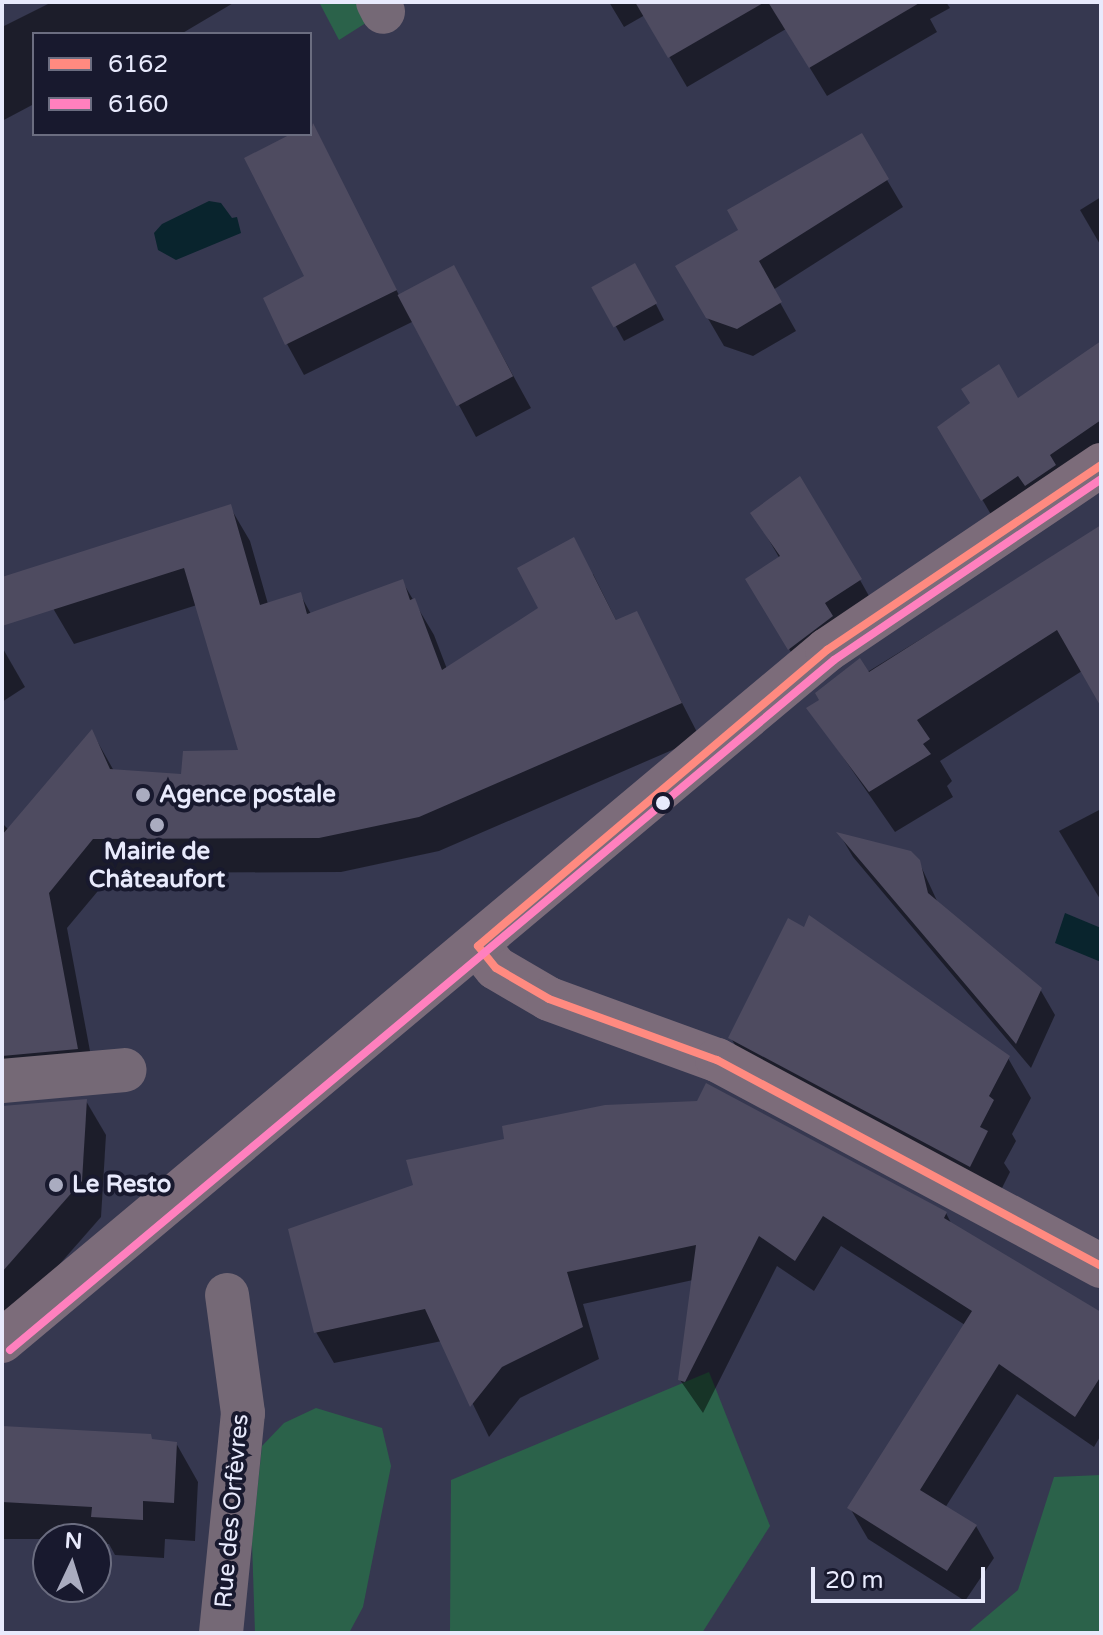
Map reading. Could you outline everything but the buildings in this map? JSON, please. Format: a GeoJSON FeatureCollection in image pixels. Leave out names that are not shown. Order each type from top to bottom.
{"type":"FeatureCollection","features":[{"type":"Feature","properties":{"kind":"street"},"geometry":{"type":"LineString","coordinates":[[2,1341],[478,946],[827,650],[1101,465]]}},
{"type":"Feature","properties":{"kind":"street"},"geometry":{"type":"LineString","coordinates":[[478,946],[496,968],[549,999],[717,1060],[1101,1266]]}},
{"type":"Feature","properties":{"kind":"street"},"geometry":{"type":"LineString","coordinates":[[2,1081],[125,1070]]}},
{"type":"Feature","properties":{"kind":"street","name":"Rue des Orfèvres"},"geometry":{"type":"LineString","coordinates":[[221,1633],[243,1413],[227,1295]]}},
{"type":"Feature","properties":{"kind":"green space"},"geometry":{"type":"Polygon","coordinates":[[[319,2],[399,2],[339,40],[319,2]]]}},
{"type":"Feature","properties":{"kind":"green space"},"geometry":{"type":"Polygon","coordinates":[[[709,1372],[770,1526],[702,1633],[450,1633],[451,1480],[709,1372]]]}},
{"type":"Feature","properties":{"kind":"green space"},"geometry":{"type":"Polygon","coordinates":[[[316,1408],[382,1428],[391,1466],[363,1607],[349,1633],[255,1633],[252,1542],[262,1446],[284,1423],[316,1408]]]}},
{"type":"Feature","properties":{"kind":"green space"},"geometry":{"type":"Polygon","coordinates":[[[1101,1475],[1101,1633],[967,1633],[1018,1590],[1054,1477],[1101,1475]]]}},
{"type":"Feature","properties":{"kind":"water"},"geometry":{"type":"Polygon","coordinates":[[[209,201],[221,203],[232,218],[237,217],[241,233],[176,260],[158,250],[154,233],[162,224],[209,201]]]}},
{"type":"Feature","properties":{"kind":"water"},"geometry":{"type":"Polygon","coordinates":[[[1065,913],[1101,928],[1101,962],[1055,943],[1065,913]]]}},
{"type":"Feature","properties":{"kind":"transit line","name":"6162"},"geometry":{"type":"LineString","coordinates":[[478,946],[827,650],[1101,465]]}},
{"type":"Feature","properties":{"kind":"transit line","name":"6160"},"geometry":{"type":"LineString","coordinates":[[10,1350],[834,660],[1101,479]]}},
{"type":"Feature","properties":{"kind":"transit line","name":"6162"},"geometry":{"type":"LineString","coordinates":[[478,946],[496,968],[549,999],[717,1060],[1101,1266]]}},
{"type":"Feature","properties":{"kind":"place","name":"Agence postale"},"geometry":{"type":"Point","coordinates":[143,795]}},
{"type":"Feature","properties":{"kind":"place","name":"Mairie de Châteaufort"},"geometry":{"type":"Point","coordinates":[157,825]}},
{"type":"Feature","properties":{"kind":"place","name":"Le Resto"},"geometry":{"type":"Point","coordinates":[56,1185]}}]}
